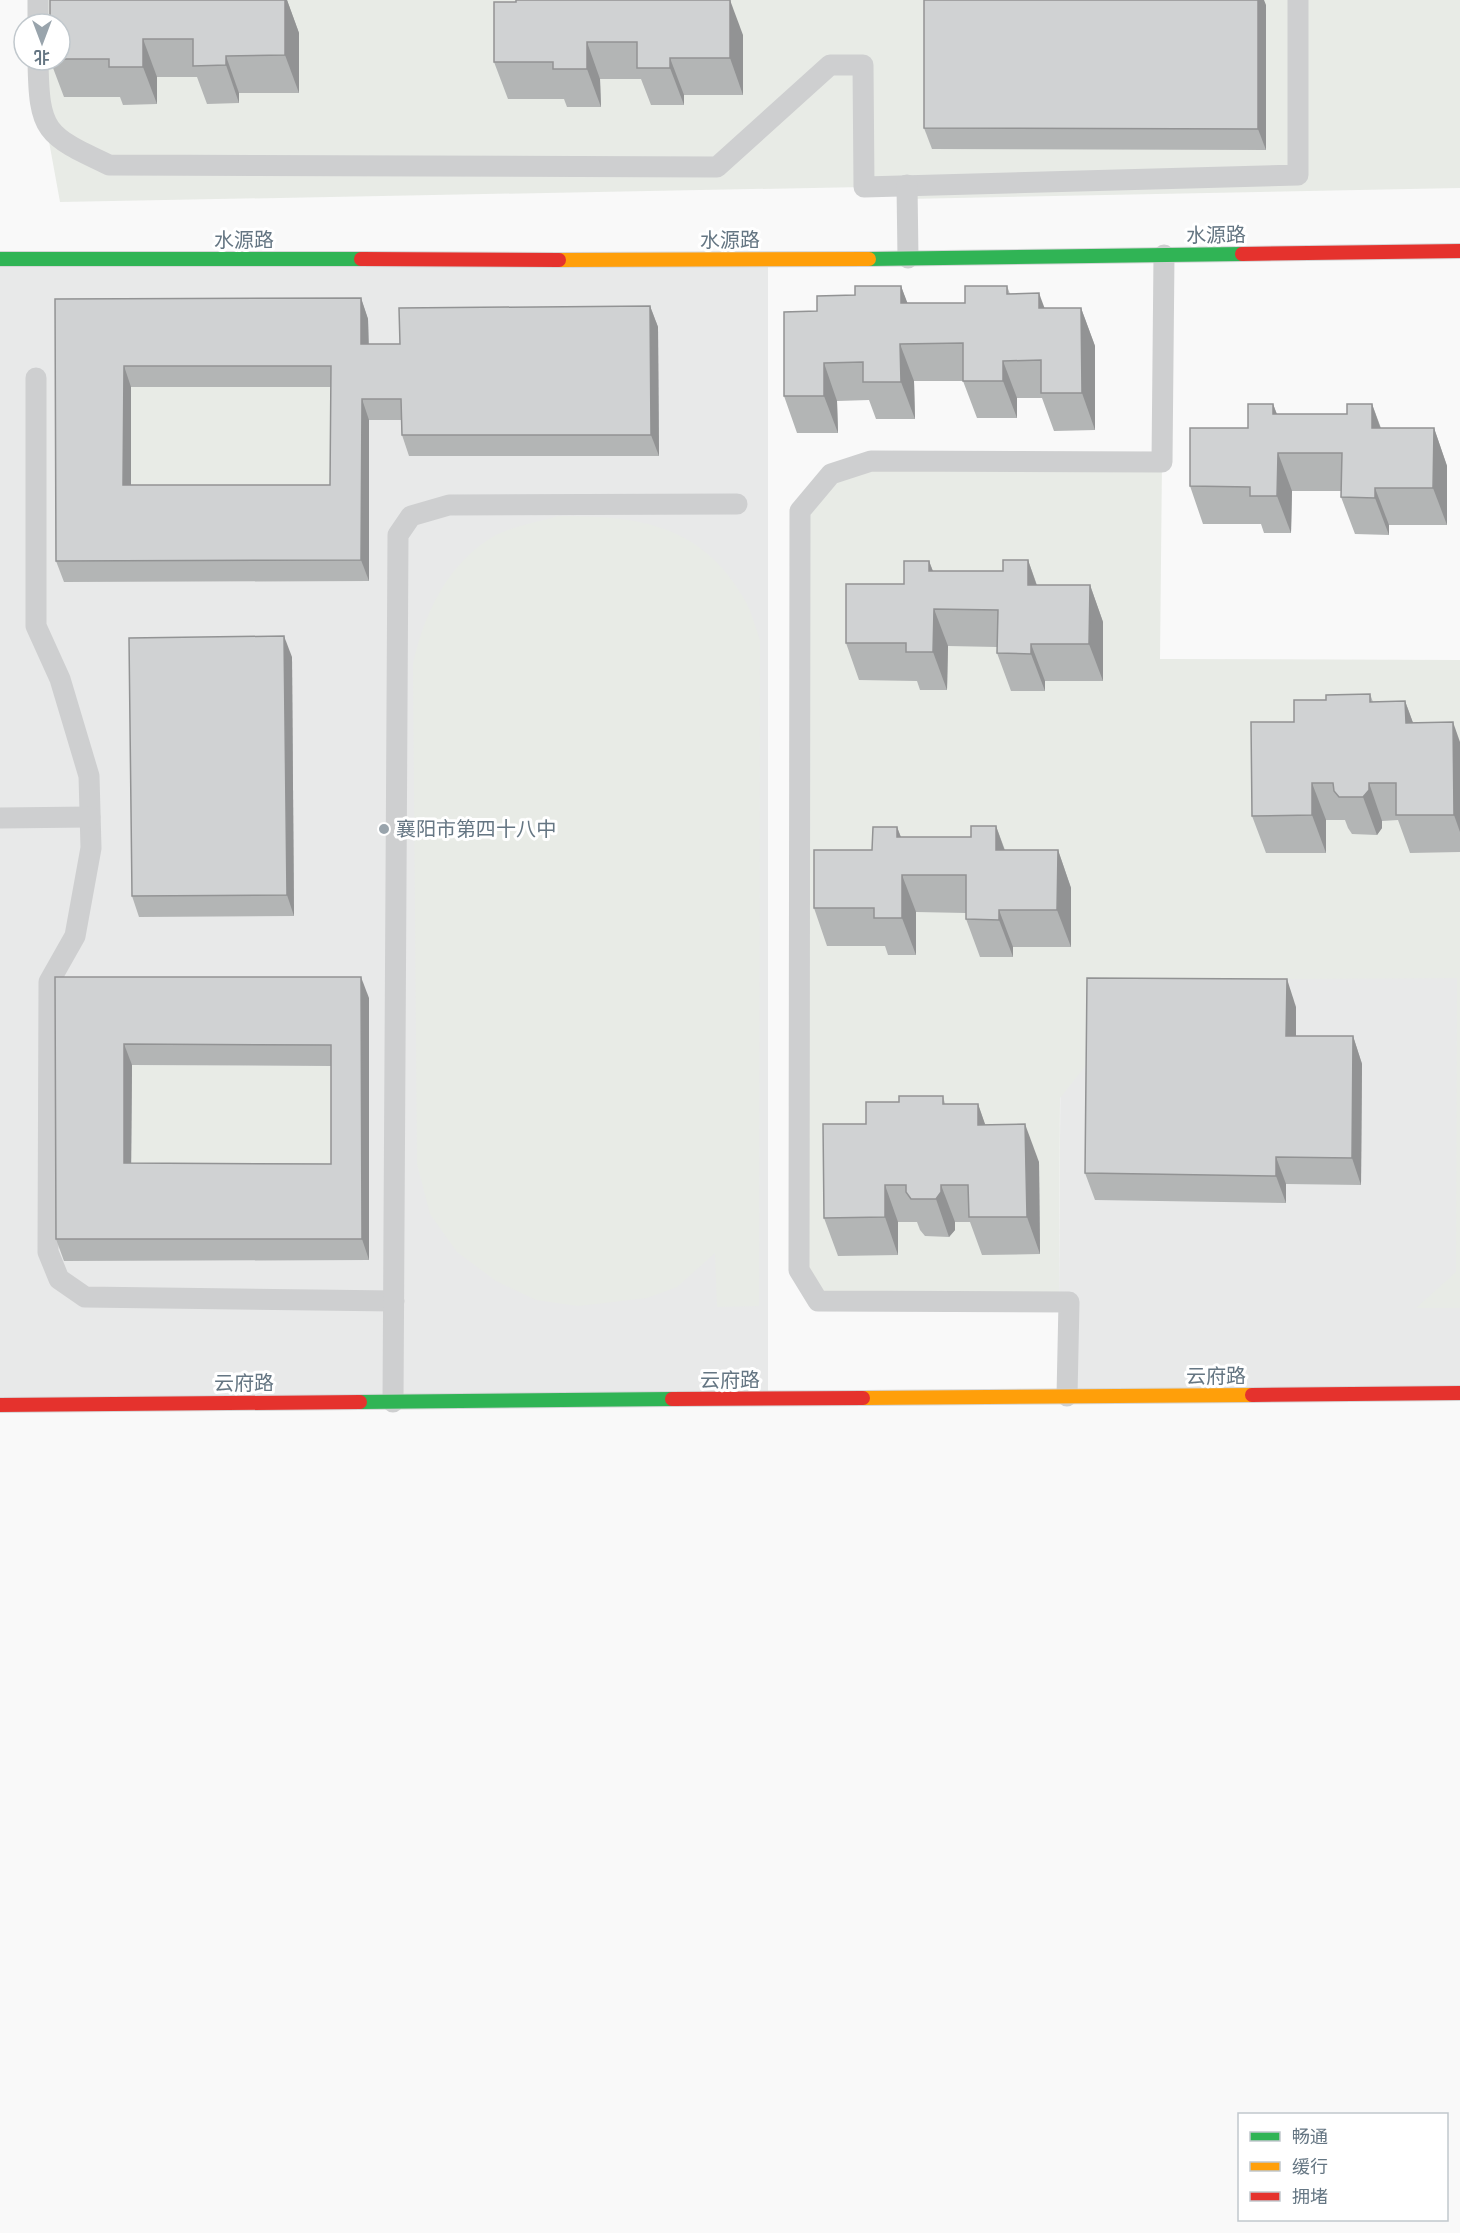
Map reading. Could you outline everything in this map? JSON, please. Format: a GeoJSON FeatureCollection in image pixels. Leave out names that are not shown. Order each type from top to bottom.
{"type":"FeatureCollection","features":[{"type":"Feature","properties":{"kind":"street","name":"水源路"},"geometry":{"type":"LineString","coordinates":[[0,259],[908,258],[1460,251]]}},
{"type":"Feature","properties":{"kind":"street","name":"云府路"},"geometry":{"type":"LineString","coordinates":[[0,1405],[1460,1393]]}},
{"type":"Feature","properties":{"kind":"lane"},"geometry":{"type":"LineString","coordinates":[[38,72],[39,102],[46,125],[68,145],[110,165],[717,167],[830,65],[863,65],[864,187],[1298,175],[1298,0]]}},
{"type":"Feature","properties":{"kind":"lane"},"geometry":{"type":"LineString","coordinates":[[907,185],[908,258]]}},
{"type":"Feature","properties":{"kind":"lane"},"geometry":{"type":"LineString","coordinates":[[1067,1396],[1069,1302],[818,1300],[799,1270],[800,511],[831,474],[871,461],[1162,462],[1164,255]]}},
{"type":"Feature","properties":{"kind":"lane"},"geometry":{"type":"LineString","coordinates":[[36,378],[36,626],[60,679],[89,776],[91,848],[75,936],[49,982],[48,1252],[59,1279],[85,1297],[394,1300]]}},
{"type":"Feature","properties":{"kind":"lane"},"geometry":{"type":"LineString","coordinates":[[393,1402],[398,535],[411,516],[449,505],[737,504]]}},
{"type":"Feature","properties":{"kind":"lane"},"geometry":{"type":"LineString","coordinates":[[0,818],[90,817]]}},
{"type":"Feature","properties":{"kind":"shaded area"},"geometry":{"type":"Polygon","coordinates":[[[38,0],[1460,0],[1460,188],[907,199],[864,187],[60,202],[46,125],[39,72],[72,72],[72,12],[38,12],[38,0]]]}},
{"type":"Feature","properties":{"kind":"shaded area","name":"襄阳市第四十八中"},"geometry":{"type":"Polygon","coordinates":[[[0,259],[768,260],[768,1399],[0,1405],[0,259]]]}},
{"type":"Feature","properties":{"kind":"shaded area"},"geometry":{"type":"Polygon","coordinates":[[[131,387],[338,387],[338,506],[131,506],[131,387]]]}},
{"type":"Feature","properties":{"kind":"shaded area"},"geometry":{"type":"Polygon","coordinates":[[[871,461],[1162,462],[1160,659],[1460,660],[1460,1308],[1416,1308],[1456,1272],[1457,978],[1154,980],[1060,1098],[1059,1302],[818,1301],[799,1270],[800,511],[831,474],[871,461]]]}},
{"type":"Feature","properties":{"kind":"shaded area"},"geometry":{"type":"Polygon","coordinates":[[[558,516],[616,518],[666,530],[689,541],[710,556],[729,576],[746,602],[760,641],[759,1306],[717,1307],[715,1253],[677,1287],[647,1298],[578,1306],[536,1300],[496,1281],[457,1252],[430,1214],[417,1164],[413,664],[432,608],[441,590],[465,559],[496,535],[558,516]]]}},
{"type":"Feature","properties":{"kind":"shaded area"},"geometry":{"type":"Polygon","coordinates":[[[1061,978],[1460,978],[1460,1393],[1067,1396],[1059,1302],[1061,978]]]}},
{"type":"Feature","properties":{"kind":"shaded area"},"geometry":{"type":"Polygon","coordinates":[[[132,1065],[338,1066],[338,1185],[131,1184],[132,1065]]]}},
{"type":"Feature","properties":{"kind":"building"},"geometry":{"type":"Polygon","coordinates":[[[50,0],[285,0],[285,55],[226,56],[226,65],[193,66],[193,39],[143,39],[143,67],[109,67],[109,59],[72,59],[72,12],[50,12],[50,0]]]}},
{"type":"Feature","properties":{"kind":"building"},"geometry":{"type":"Polygon","coordinates":[[[516,0],[730,0],[730,58],[670,58],[670,68],[637,68],[637,42],[587,42],[587,69],[553,69],[553,62],[494,62],[494,2],[516,2],[516,0]]]}},
{"type":"Feature","properties":{"kind":"building"},"geometry":{"type":"Polygon","coordinates":[[[924,0],[1258,0],[1258,129],[924,128],[924,0]]]}},
{"type":"Feature","properties":{"kind":"building"},"geometry":{"type":"Polygon","coordinates":[[[855,286],[901,286],[901,303],[965,303],[965,286],[1007,286],[1007,294],[1039,293],[1039,308],[1081,308],[1082,393],[1041,393],[1041,360],[1003,361],[1003,381],[963,381],[963,343],[900,344],[901,382],[863,382],[863,362],[824,363],[824,396],[784,396],[784,312],[817,311],[817,296],[855,295],[855,286]]]}},
{"type":"Feature","properties":{"kind":"building"},"geometry":{"type":"Polygon","coordinates":[[[361,298],[361,344],[400,344],[399,308],[650,306],[651,435],[402,435],[401,399],[362,399],[361,560],[56,561],[55,299],[361,298]],[[124,366],[123,485],[330,485],[331,366],[124,366]]]}},
{"type":"Feature","properties":{"kind":"building"},"geometry":{"type":"Polygon","coordinates":[[[1248,404],[1273,404],[1273,414],[1347,414],[1347,404],[1372,404],[1372,428],[1434,428],[1433,488],[1375,488],[1375,498],[1341,497],[1342,453],[1278,453],[1277,496],[1250,496],[1250,487],[1190,486],[1190,428],[1248,428],[1248,404]]]}},
{"type":"Feature","properties":{"kind":"building"},"geometry":{"type":"Polygon","coordinates":[[[1003,560],[1028,560],[1028,585],[1090,585],[1089,644],[1031,644],[1031,654],[997,653],[998,610],[934,609],[933,652],[906,652],[906,643],[846,643],[846,584],[904,584],[904,561],[929,561],[929,571],[1003,571],[1003,560]]]}},
{"type":"Feature","properties":{"kind":"building"},"geometry":{"type":"Polygon","coordinates":[[[284,636],[287,895],[132,896],[129,638],[284,636]]]}},
{"type":"Feature","properties":{"kind":"building"},"geometry":{"type":"Polygon","coordinates":[[[1370,694],[1370,702],[1405,701],[1406,723],[1453,722],[1454,815],[1396,815],[1396,783],[1369,783],[1369,790],[1363,797],[1339,797],[1334,791],[1333,783],[1312,783],[1312,815],[1252,816],[1251,722],[1294,722],[1294,700],[1326,700],[1326,695],[1370,694]]]}},
{"type":"Feature","properties":{"kind":"building"},"geometry":{"type":"Polygon","coordinates":[[[971,826],[996,826],[996,850],[1058,850],[1057,910],[999,910],[999,920],[966,919],[966,875],[902,875],[902,918],[874,918],[874,908],[814,908],[814,850],[872,850],[873,827],[897,827],[897,837],[971,837],[971,826]]]}},
{"type":"Feature","properties":{"kind":"building"},"geometry":{"type":"Polygon","coordinates":[[[55,977],[361,977],[362,1239],[56,1239],[55,977]],[[124,1044],[124,1163],[331,1164],[331,1045],[124,1044]]]}},
{"type":"Feature","properties":{"kind":"building"},"geometry":{"type":"Polygon","coordinates":[[[1087,978],[1287,979],[1286,1036],[1353,1036],[1352,1158],[1276,1157],[1276,1176],[1085,1173],[1087,978]]]}},
{"type":"Feature","properties":{"kind":"building"},"geometry":{"type":"Polygon","coordinates":[[[899,1096],[943,1096],[943,1104],[978,1104],[978,1125],[1025,1124],[1027,1217],[969,1217],[968,1185],[941,1185],[941,1192],[936,1199],[911,1199],[906,1192],[906,1185],[885,1185],[885,1217],[824,1218],[823,1124],[866,1124],[866,1102],[899,1102],[899,1096]]]}},
{"type":"Feature","properties":{"kind":"traffic: fast"},"geometry":{"type":"LineString","coordinates":[[869,259],[1242,254]]}},
{"type":"Feature","properties":{"kind":"traffic: fast"},"geometry":{"type":"LineString","coordinates":[[0,259],[361,259]]}},
{"type":"Feature","properties":{"kind":"traffic: fast"},"geometry":{"type":"LineString","coordinates":[[360,1402],[672,1399]]}},
{"type":"Feature","properties":{"kind":"traffic: slow"},"geometry":{"type":"LineString","coordinates":[[559,260],[869,259]]}},
{"type":"Feature","properties":{"kind":"traffic: slow"},"geometry":{"type":"LineString","coordinates":[[863,1398],[1252,1395]]}},
{"type":"Feature","properties":{"kind":"traffic: jam"},"geometry":{"type":"LineString","coordinates":[[1242,254],[1460,251]]}},
{"type":"Feature","properties":{"kind":"traffic: jam"},"geometry":{"type":"LineString","coordinates":[[361,259],[559,260]]}},
{"type":"Feature","properties":{"kind":"traffic: jam"},"geometry":{"type":"LineString","coordinates":[[1252,1395],[1460,1393]]}},
{"type":"Feature","properties":{"kind":"traffic: jam"},"geometry":{"type":"LineString","coordinates":[[672,1399],[863,1398]]}},
{"type":"Feature","properties":{"kind":"traffic: jam"},"geometry":{"type":"LineString","coordinates":[[0,1405],[360,1402]]}},
{"type":"Feature","properties":{"kind":"place","name":"襄阳市第四十八中"},"geometry":{"type":"Point","coordinates":[384,829]}}]}
